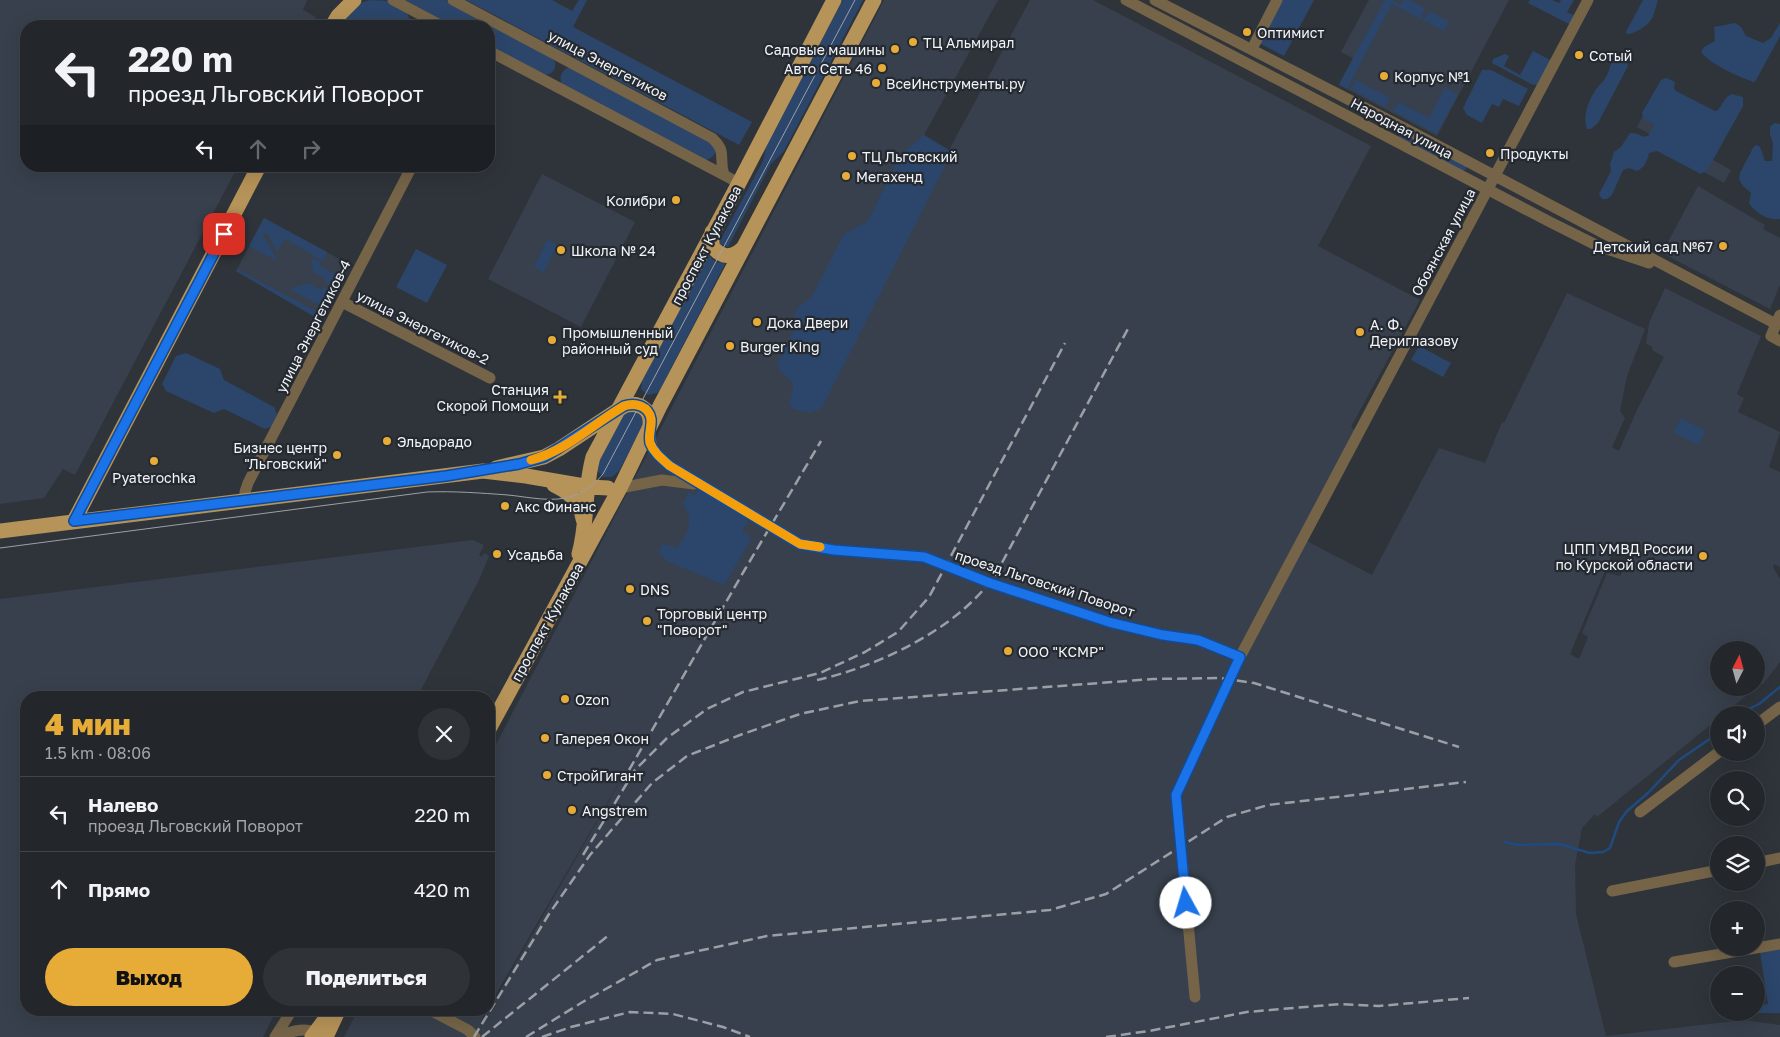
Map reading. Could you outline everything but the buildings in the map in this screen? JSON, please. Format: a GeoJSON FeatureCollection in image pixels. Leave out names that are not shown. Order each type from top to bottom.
{"type":"FeatureCollection","features":[{"type":"Feature","properties":{"kind":"main road"},"geometry":{"type":"LineString","coordinates":[[335,20],[342,0]]}},
{"type":"Feature","properties":{"kind":"main road"},"geometry":{"type":"LineString","coordinates":[[336,20],[354,0]]}},
{"type":"Feature","properties":{"kind":"main road","name":"проспект Кулакова"},"geometry":{"type":"LineString","coordinates":[[483,471],[544,457],[618,409],[834,0]]}},
{"type":"Feature","properties":{"kind":"main road"},"geometry":{"type":"LineString","coordinates":[[650,425],[874,0]]}},
{"type":"Feature","properties":{"kind":"main road"},"geometry":{"type":"LineString","coordinates":[[74,521],[256,172]]}},
{"type":"Feature","properties":{"kind":"main road"},"geometry":{"type":"LineString","coordinates":[[712,232],[712,246],[719,253],[732,256],[743,248]]}},
{"type":"Feature","properties":{"kind":"main road"},"geometry":{"type":"LineString","coordinates":[[575,570],[584,527],[593,457],[618,409],[630,404],[641,406],[649,413],[650,425]]}},
{"type":"Feature","properties":{"kind":"main road","name":"проспект Кулакова"},"geometry":{"type":"LineString","coordinates":[[495,718],[575,570],[614,488],[650,425]]}},
{"type":"Feature","properties":{"kind":"main road"},"geometry":{"type":"LineString","coordinates":[[593,457],[592,476],[597,483],[614,488]]}},
{"type":"Feature","properties":{"kind":"main road"},"geometry":{"type":"LineString","coordinates":[[0,531],[483,471],[526,476],[588,487],[614,488]]}},
{"type":"Feature","properties":{"kind":"main road"},"geometry":{"type":"LineString","coordinates":[[526,476],[557,486],[574,498],[582,514],[584,527]]}},
{"type":"Feature","properties":{"kind":"main road"},"geometry":{"type":"LineString","coordinates":[[320,1036],[329,1016]]}},
{"type":"Feature","properties":{"kind":"main road"},"geometry":{"type":"LineString","coordinates":[[320,1036],[334,1016]]}},
{"type":"Feature","properties":{"kind":"street"},"geometry":{"type":"LineString","coordinates":[[393,0],[431,20]]}},
{"type":"Feature","properties":{"kind":"street","name":"улица Энергетиков"},"geometry":{"type":"LineString","coordinates":[[453,0],[491,20]]}},
{"type":"Feature","properties":{"kind":"street","name":"Народная улица"},"geometry":{"type":"LineString","coordinates":[[1126,0],[1598,246],[1670,269]]}},
{"type":"Feature","properties":{"kind":"street","name":"Народная улица"},"geometry":{"type":"LineString","coordinates":[[1155,0],[1670,269],[1778,319],[1771,336],[1780,341]]}},
{"type":"Feature","properties":{"kind":"street"},"geometry":{"type":"LineString","coordinates":[[1255,43],[1277,0]]}},
{"type":"Feature","properties":{"kind":"street","name":"Обоянская улица"},"geometry":{"type":"LineString","coordinates":[[1240,657],[1588,0]]}},
{"type":"Feature","properties":{"kind":"street","name":"улица Энергетиков"},"geometry":{"type":"LineString","coordinates":[[495,22],[712,138],[720,145],[724,175]]}},
{"type":"Feature","properties":{"kind":"street"},"geometry":{"type":"LineString","coordinates":[[495,54],[739,183]]}},
{"type":"Feature","properties":{"kind":"street","name":"улица Энергетиков-4"},"geometry":{"type":"LineString","coordinates":[[245,501],[248,483],[409,172]]}},
{"type":"Feature","properties":{"kind":"street","name":"улица Энергетиков-2"},"geometry":{"type":"LineString","coordinates":[[342,302],[490,378]]}},
{"type":"Feature","properties":{"kind":"street"},"geometry":{"type":"LineString","coordinates":[[650,425],[650,440],[653,449],[660,458],[706,488]]}},
{"type":"Feature","properties":{"kind":"street"},"geometry":{"type":"LineString","coordinates":[[614,488],[662,480],[684,482],[706,488]]}},
{"type":"Feature","properties":{"kind":"street","name":"проезд Льговский Поворот"},"geometry":{"type":"LineString","coordinates":[[706,488],[800,544],[834,550],[924,557],[990,583],[1109,622],[1163,635],[1198,640],[1240,657]]}},
{"type":"Feature","properties":{"kind":"street"},"geometry":{"type":"LineString","coordinates":[[1196,998],[1176,795],[1240,657]]}},
{"type":"Feature","properties":{"kind":"street"},"geometry":{"type":"LineString","coordinates":[[1765,718],[1780,707]]}},
{"type":"Feature","properties":{"kind":"street"},"geometry":{"type":"LineString","coordinates":[[1640,812],[1710,759]]}},
{"type":"Feature","properties":{"kind":"street"},"geometry":{"type":"LineString","coordinates":[[1765,861],[1780,858]]}},
{"type":"Feature","properties":{"kind":"street"},"geometry":{"type":"LineString","coordinates":[[1612,891],[1710,872]]}},
{"type":"Feature","properties":{"kind":"street"},"geometry":{"type":"LineString","coordinates":[[1674,962],[1780,944]]}},
{"type":"Feature","properties":{"kind":"street"},"geometry":{"type":"LineString","coordinates":[[277,1037],[289,1016]]}},
{"type":"Feature","properties":{"kind":"street"},"geometry":{"type":"LineString","coordinates":[[441,1016],[468,1030],[476,1037]]}},
{"type":"Feature","properties":{"kind":"street"},"geometry":{"type":"LineString","coordinates":[[277,1037],[298,1029],[306,1029],[320,1036]]}},
{"type":"Feature","properties":{"kind":"shaded area"},"geometry":{"type":"Polygon","coordinates":[[[0,0],[307,0],[303,10],[316,17],[314,20],[20,20],[20,172],[235,172],[75,475],[63,469],[44,498],[0,504],[0,0]]]}},
{"type":"Feature","properties":{"kind":"shaded area"},"geometry":{"type":"Polygon","coordinates":[[[370,0],[389,1],[407,12],[409,18],[408,20],[343,20],[357,4],[370,0]]]}},
{"type":"Feature","properties":{"kind":"shaded area"},"geometry":{"type":"Polygon","coordinates":[[[405,0],[445,0],[482,20],[441,20],[405,0]]]}},
{"type":"Feature","properties":{"kind":"shaded area"},"geometry":{"type":"Polygon","coordinates":[[[466,0],[552,0],[572,11],[579,0],[587,0],[573,27],[752,122],[739,145],[466,0]]]}},
{"type":"Feature","properties":{"kind":"shaded area"},"geometry":{"type":"Polygon","coordinates":[[[843,0],[863,0],[784,151],[771,164],[728,247],[719,243],[763,161],[767,143],[843,0]]]}},
{"type":"Feature","properties":{"kind":"shaded area"},"geometry":{"type":"Polygon","coordinates":[[[884,0],[998,0],[924,135],[949,150],[1030,0],[1093,0],[1371,146],[1318,246],[1420,300],[1351,427],[1356,431],[1301,538],[1372,575],[1439,448],[1485,463],[1502,422],[1504,423],[1567,293],[1645,329],[1627,376],[1620,411],[1625,418],[1612,447],[1619,451],[1664,357],[1652,350],[1653,347],[1646,344],[1649,323],[1665,288],[1761,336],[1737,394],[1744,398],[1738,412],[1780,432],[1769,467],[1780,472],[1780,567],[1774,564],[1773,567],[1780,579],[1780,662],[1765,682],[1765,641],[1710,641],[1710,696],[1746,696],[1733,706],[1710,706],[1710,725],[1597,817],[1595,814],[1582,828],[1575,865],[1576,914],[1606,1036],[1735,1021],[1751,1021],[1780,1025],[1780,1037],[344,1037],[355,1016],[483,1016],[481,1021],[485,1016],[495,1016],[495,1000],[652,726],[495,996],[495,746],[884,0]],[[1615,547],[1570,654],[1579,659],[1588,637],[1582,633],[1607,573],[1620,576],[1631,554],[1615,547]]]}},
{"type":"Feature","properties":{"kind":"shaded area"},"geometry":{"type":"Polygon","coordinates":[[[1279,0],[1314,0],[1284,56],[1257,42],[1279,0]]]}},
{"type":"Feature","properties":{"kind":"shaded area"},"geometry":{"type":"Polygon","coordinates":[[[1369,0],[1509,0],[1437,136],[1339,85],[1353,58],[1341,52],[1369,0]]]}},
{"type":"Feature","properties":{"kind":"shaded area"},"geometry":{"type":"Polygon","coordinates":[[[1385,0],[1392,0],[1401,5],[1403,0],[1409,0],[1425,8],[1421,17],[1424,19],[1429,11],[1449,21],[1444,31],[1392,4],[1347,89],[1339,84],[1385,0]]]}},
{"type":"Feature","properties":{"kind":"shaded area"},"geometry":{"type":"Polygon","coordinates":[[[1530,0],[1552,0],[1559,3],[1561,0],[1574,0],[1567,12],[1575,16],[1571,25],[1528,3],[1530,0]]]}},
{"type":"Feature","properties":{"kind":"shaded area"},"geometry":{"type":"Polygon","coordinates":[[[1643,0],[1658,0],[1652,18],[1644,27],[1627,34],[1626,32],[1643,0]]]}},
{"type":"Feature","properties":{"kind":"shaded area"},"geometry":{"type":"Polygon","coordinates":[[[1735,23],[1741,27],[1746,36],[1763,43],[1771,38],[1780,23],[1780,36],[1754,82],[1717,65],[1701,52],[1704,47],[1715,41],[1714,27],[1735,23]]]}},
{"type":"Feature","properties":{"kind":"shaded area"},"geometry":{"type":"Polygon","coordinates":[[[495,27],[550,56],[555,62],[555,67],[550,74],[545,75],[495,49],[495,27]]]}},
{"type":"Feature","properties":{"kind":"shaded area"},"geometry":{"type":"Polygon","coordinates":[[[1533,51],[1552,61],[1537,85],[1531,84],[1492,63],[1493,59],[1505,54],[1509,56],[1504,66],[1520,75],[1533,51]]]}},
{"type":"Feature","properties":{"kind":"shaded area"},"geometry":{"type":"Polygon","coordinates":[[[1618,60],[1627,62],[1628,66],[1598,123],[1591,129],[1587,129],[1585,119],[1591,97],[1606,77],[1611,64],[1618,60]]]}},
{"type":"Feature","properties":{"kind":"shaded area"},"geometry":{"type":"Polygon","coordinates":[[[567,68],[571,68],[711,141],[716,151],[711,158],[705,160],[562,84],[561,75],[567,68]]]}},
{"type":"Feature","properties":{"kind":"shaded area"},"geometry":{"type":"Polygon","coordinates":[[[1482,70],[1491,70],[1528,89],[1519,106],[1503,99],[1499,107],[1492,104],[1482,123],[1467,115],[1463,108],[1482,70]]]}},
{"type":"Feature","properties":{"kind":"shaded area"},"geometry":{"type":"Polygon","coordinates":[[[1666,78],[1675,82],[1674,88],[1676,91],[1715,111],[1731,94],[1743,97],[1743,106],[1708,169],[1701,174],[1657,151],[1649,153],[1642,168],[1637,171],[1629,168],[1623,170],[1612,195],[1607,199],[1602,199],[1599,194],[1611,171],[1610,164],[1614,152],[1621,147],[1630,133],[1648,136],[1654,126],[1643,118],[1642,113],[1661,80],[1666,78]]]}},
{"type":"Feature","properties":{"kind":"shaded area"},"geometry":{"type":"Polygon","coordinates":[[[1356,80],[1390,98],[1385,107],[1351,89],[1356,80]]]}},
{"type":"Feature","properties":{"kind":"shaded area"},"geometry":{"type":"Polygon","coordinates":[[[1445,87],[1458,94],[1437,134],[1393,111],[1398,102],[1429,118],[1445,87]]]}},
{"type":"Feature","properties":{"kind":"shaded area"},"geometry":{"type":"Polygon","coordinates":[[[1643,116],[1695,150],[1731,170],[1724,183],[1654,145],[1657,138],[1637,127],[1643,116]]]}},
{"type":"Feature","properties":{"kind":"shaded area"},"geometry":{"type":"Polygon","coordinates":[[[1775,123],[1780,124],[1780,219],[1771,219],[1755,210],[1749,203],[1751,193],[1743,186],[1739,179],[1740,173],[1754,146],[1760,147],[1765,161],[1772,161],[1773,143],[1770,135],[1770,126],[1775,123]]]}},
{"type":"Feature","properties":{"kind":"shaded area"},"geometry":{"type":"Polygon","coordinates":[[[1401,132],[1466,165],[1466,169],[1463,171],[1399,137],[1401,132]]]}},
{"type":"Feature","properties":{"kind":"shaded area"},"geometry":{"type":"Polygon","coordinates":[[[924,135],[952,152],[822,408],[811,413],[793,409],[789,403],[793,387],[792,382],[779,369],[777,363],[795,328],[797,308],[811,298],[844,234],[868,221],[896,163],[905,151],[924,135]]]}},
{"type":"Feature","properties":{"kind":"shaded area","name":"Школа № 24"},"geometry":{"type":"Polygon","coordinates":[[[542,174],[635,222],[581,327],[488,279],[542,174]]]}},
{"type":"Feature","properties":{"kind":"shaded area","name":"Детский сад №67"},"geometry":{"type":"Polygon","coordinates":[[[1698,186],[1765,225],[1763,229],[1780,238],[1780,285],[1770,309],[1662,253],[1698,186]]]}},
{"type":"Feature","properties":{"kind":"shaded area"},"geometry":{"type":"Polygon","coordinates":[[[264,218],[345,262],[315,317],[236,271],[264,218]]]}},
{"type":"Feature","properties":{"kind":"shaded area"},"geometry":{"type":"Polygon","coordinates":[[[264,218],[327,252],[323,261],[285,239],[277,252],[268,234],[265,233],[263,237],[276,258],[275,260],[249,246],[264,218]]]}},
{"type":"Feature","properties":{"kind":"shaded area"},"geometry":{"type":"Polygon","coordinates":[[[547,240],[557,245],[544,272],[534,267],[547,240]]]}},
{"type":"Feature","properties":{"kind":"shaded area"},"geometry":{"type":"Polygon","coordinates":[[[416,249],[447,265],[427,303],[396,287],[416,249]]]}},
{"type":"Feature","properties":{"kind":"shaded area"},"geometry":{"type":"Polygon","coordinates":[[[708,253],[715,261],[720,263],[726,262],[660,390],[657,393],[648,395],[641,389],[642,381],[708,253]]]}},
{"type":"Feature","properties":{"kind":"shaded area"},"geometry":{"type":"Polygon","coordinates":[[[311,257],[322,263],[320,266],[337,275],[332,286],[325,282],[326,279],[313,272],[311,257]]]}},
{"type":"Feature","properties":{"kind":"shaded area"},"geometry":{"type":"Polygon","coordinates":[[[237,269],[318,312],[315,317],[236,271],[237,269]]]}},
{"type":"Feature","properties":{"kind":"shaded area"},"geometry":{"type":"Polygon","coordinates":[[[308,283],[321,290],[323,287],[329,290],[321,306],[291,290],[308,283]]]}},
{"type":"Feature","properties":{"kind":"shaded area"},"geometry":{"type":"Polygon","coordinates":[[[1419,346],[1451,363],[1443,377],[1411,360],[1419,346]]]}},
{"type":"Feature","properties":{"kind":"shaded area"},"geometry":{"type":"Polygon","coordinates":[[[186,353],[220,369],[224,380],[274,407],[277,414],[272,426],[265,429],[224,409],[214,413],[166,391],[162,384],[176,356],[186,353]]]}},
{"type":"Feature","properties":{"kind":"shaded area"},"geometry":{"type":"Polygon","coordinates":[[[633,410],[643,417],[643,425],[619,471],[612,477],[603,477],[597,470],[599,461],[624,414],[633,410]]]}},
{"type":"Feature","properties":{"kind":"shaded area"},"geometry":{"type":"Polygon","coordinates":[[[1681,418],[1706,431],[1698,445],[1673,432],[1681,418]]]}},
{"type":"Feature","properties":{"kind":"shaded area"},"geometry":{"type":"Polygon","coordinates":[[[699,489],[750,517],[742,532],[752,538],[724,585],[667,561],[658,553],[663,544],[677,548],[685,536],[689,527],[689,517],[683,503],[689,492],[695,495],[699,489]]]}},
{"type":"Feature","properties":{"kind":"shaded area"},"geometry":{"type":"Polygon","coordinates":[[[473,540],[484,545],[479,555],[482,557],[484,553],[489,556],[479,580],[420,691],[20,691],[20,1016],[274,1016],[263,1037],[0,1037],[0,599],[473,540]]]}},
{"type":"Feature","properties":{"kind":"shaded area"},"geometry":{"type":"Polygon","coordinates":[[[1780,948],[1780,1013],[1765,1013],[1765,1004],[1768,1004],[1765,966],[1762,966],[1761,956],[1765,956],[1765,951],[1780,948]]]}},
{"type":"Feature","properties":{"kind":"waterway"},"geometry":{"type":"LineString","coordinates":[[1755,706],[1780,687]]}},
{"type":"Feature","properties":{"kind":"waterway"},"geometry":{"type":"LineString","coordinates":[[1505,842],[1517,845],[1559,844],[1590,853],[1603,852],[1610,848],[1619,822],[1627,811],[1648,793],[1679,760],[1710,739]]}},
{"type":"Feature","properties":{"kind":"tram line"},"geometry":{"type":"LineString","coordinates":[[0,548],[427,492],[478,493],[557,499],[586,490],[603,474],[855,0]]}},
{"type":"Feature","properties":{"kind":"railway"},"geometry":{"type":"LineString","coordinates":[[817,680],[867,665],[917,641],[941,627],[982,592],[997,572],[1130,325]]}},
{"type":"Feature","properties":{"kind":"railway"},"geometry":{"type":"LineString","coordinates":[[583,855],[635,770],[667,738],[707,709],[743,692],[820,673],[865,652],[898,632],[929,597],[1065,343]]}},
{"type":"Feature","properties":{"kind":"railway"},"geometry":{"type":"LineString","coordinates":[[629,770],[821,441]]}},
{"type":"Feature","properties":{"kind":"railway"},"geometry":{"type":"LineString","coordinates":[[495,1003],[549,914],[590,855],[652,783],[687,756],[800,714],[860,701],[1153,679],[1220,678],[1254,683],[1459,747]]}},
{"type":"Feature","properties":{"kind":"railway"},"geometry":{"type":"LineString","coordinates":[[526,1037],[657,960],[767,936],[1050,910],[1106,894],[1227,817],[1268,805],[1466,782]]}},
{"type":"Feature","properties":{"kind":"railway"},"geometry":{"type":"LineString","coordinates":[[482,1037],[609,935]]}},
{"type":"Feature","properties":{"kind":"railway"},"geometry":{"type":"LineString","coordinates":[[1106,1037],[1149,1031],[1247,1012],[1340,1004],[1379,1006],[1469,998]]}},
{"type":"Feature","properties":{"kind":"railway"},"geometry":{"type":"LineString","coordinates":[[542,1037],[571,1027],[630,1012],[673,1014],[723,1027],[750,1037]]}},
{"type":"Feature","properties":{"kind":"railway"},"geometry":{"type":"LineString","coordinates":[[474,1037],[487,1016]]}},
{"type":"Feature","properties":{"kind":"slow traffic"},"geometry":{"type":"LineString","coordinates":[[531,460],[544,457],[624,406],[636,404],[646,409],[649,413],[651,419],[649,432],[653,449],[670,466],[800,544],[820,547]]}},
{"type":"Feature","properties":{"kind":"place","name":"Оптимист"},"geometry":{"type":"Point","coordinates":[1247,32]}},
{"type":"Feature","properties":{"kind":"place","name":"ТЦ Альмирал"},"geometry":{"type":"Point","coordinates":[913,42]}},
{"type":"Feature","properties":{"kind":"place","name":"Садовые машины"},"geometry":{"type":"Point","coordinates":[895,49]}},
{"type":"Feature","properties":{"kind":"place","name":"Сотый"},"geometry":{"type":"Point","coordinates":[1579,55]}},
{"type":"Feature","properties":{"kind":"place","name":"Авто Сеть 46"},"geometry":{"type":"Point","coordinates":[882,68]}},
{"type":"Feature","properties":{"kind":"place","name":"Корпус №1"},"geometry":{"type":"Point","coordinates":[1384,76]}},
{"type":"Feature","properties":{"kind":"place","name":"ВсеИнструменты.ру"},"geometry":{"type":"Point","coordinates":[876,83]}},
{"type":"Feature","properties":{"kind":"place","name":"Продукты"},"geometry":{"type":"Point","coordinates":[1490,153]}},
{"type":"Feature","properties":{"kind":"place","name":"ТЦ Льговский"},"geometry":{"type":"Point","coordinates":[852,156]}},
{"type":"Feature","properties":{"kind":"place","name":"Мегахенд"},"geometry":{"type":"Point","coordinates":[846,176]}},
{"type":"Feature","properties":{"kind":"place","name":"Колибри"},"geometry":{"type":"Point","coordinates":[676,200]}},
{"type":"Feature","properties":{"kind":"place","name":"Детский сад №67"},"geometry":{"type":"Point","coordinates":[1723,246]}},
{"type":"Feature","properties":{"kind":"place","name":"Школа № 24"},"geometry":{"type":"Point","coordinates":[561,250]}},
{"type":"Feature","properties":{"kind":"place","name":"Дока Двери"},"geometry":{"type":"Point","coordinates":[757,322]}},
{"type":"Feature","properties":{"kind":"place","name":"А. Ф. Дериглазову"},"geometry":{"type":"Point","coordinates":[1360,332]}},
{"type":"Feature","properties":{"kind":"place","name":"Промышленный районный суд"},"geometry":{"type":"Point","coordinates":[552,340]}},
{"type":"Feature","properties":{"kind":"place","name":"Burger King"},"geometry":{"type":"Point","coordinates":[730,346]}},
{"type":"Feature","properties":{"kind":"place","name":"Станция Скорой Помощи"},"geometry":{"type":"Point","coordinates":[560,397]}},
{"type":"Feature","properties":{"kind":"place","name":"Эльдорадо"},"geometry":{"type":"Point","coordinates":[387,441]}},
{"type":"Feature","properties":{"kind":"place","name":"Бизнес центр \"Льговский\""},"geometry":{"type":"Point","coordinates":[337,455]}},
{"type":"Feature","properties":{"kind":"place","name":"Pyaterochka"},"geometry":{"type":"Point","coordinates":[154,461]}},
{"type":"Feature","properties":{"kind":"place","name":"Акс Финанс"},"geometry":{"type":"Point","coordinates":[505,506]}},
{"type":"Feature","properties":{"kind":"place","name":"Усадьба"},"geometry":{"type":"Point","coordinates":[497,554]}},
{"type":"Feature","properties":{"kind":"place","name":"ЦПП УМВД России по Курской области"},"geometry":{"type":"Point","coordinates":[1703,556]}},
{"type":"Feature","properties":{"kind":"place","name":"DNS"},"geometry":{"type":"Point","coordinates":[630,589]}},
{"type":"Feature","properties":{"kind":"place","name":"Торговый центр \"Поворот\""},"geometry":{"type":"Point","coordinates":[647,621]}},
{"type":"Feature","properties":{"kind":"place","name":"ООО \"КСМР\""},"geometry":{"type":"Point","coordinates":[1008,651]}},
{"type":"Feature","properties":{"kind":"place","name":"Ozon"},"geometry":{"type":"Point","coordinates":[565,699]}},
{"type":"Feature","properties":{"kind":"place","name":"Галерея Окон"},"geometry":{"type":"Point","coordinates":[545,738]}},
{"type":"Feature","properties":{"kind":"place","name":"СтройГигант"},"geometry":{"type":"Point","coordinates":[547,775]}},
{"type":"Feature","properties":{"kind":"place","name":"Angstrem"},"geometry":{"type":"Point","coordinates":[572,810]}},
{"type":"Feature","properties":{"kind":"route"},"geometry":{"type":"LineString","coordinates":[[224,234],[74,521],[446,476],[519,464],[544,457],[624,406],[636,404],[646,409],[649,413],[651,419],[650,440],[653,449],[660,458],[670,466],[800,544],[834,550],[924,557],[990,583],[1109,622],[1163,635],[1198,640],[1240,657],[1189,763],[1176,795],[1186,903]]}}]}
